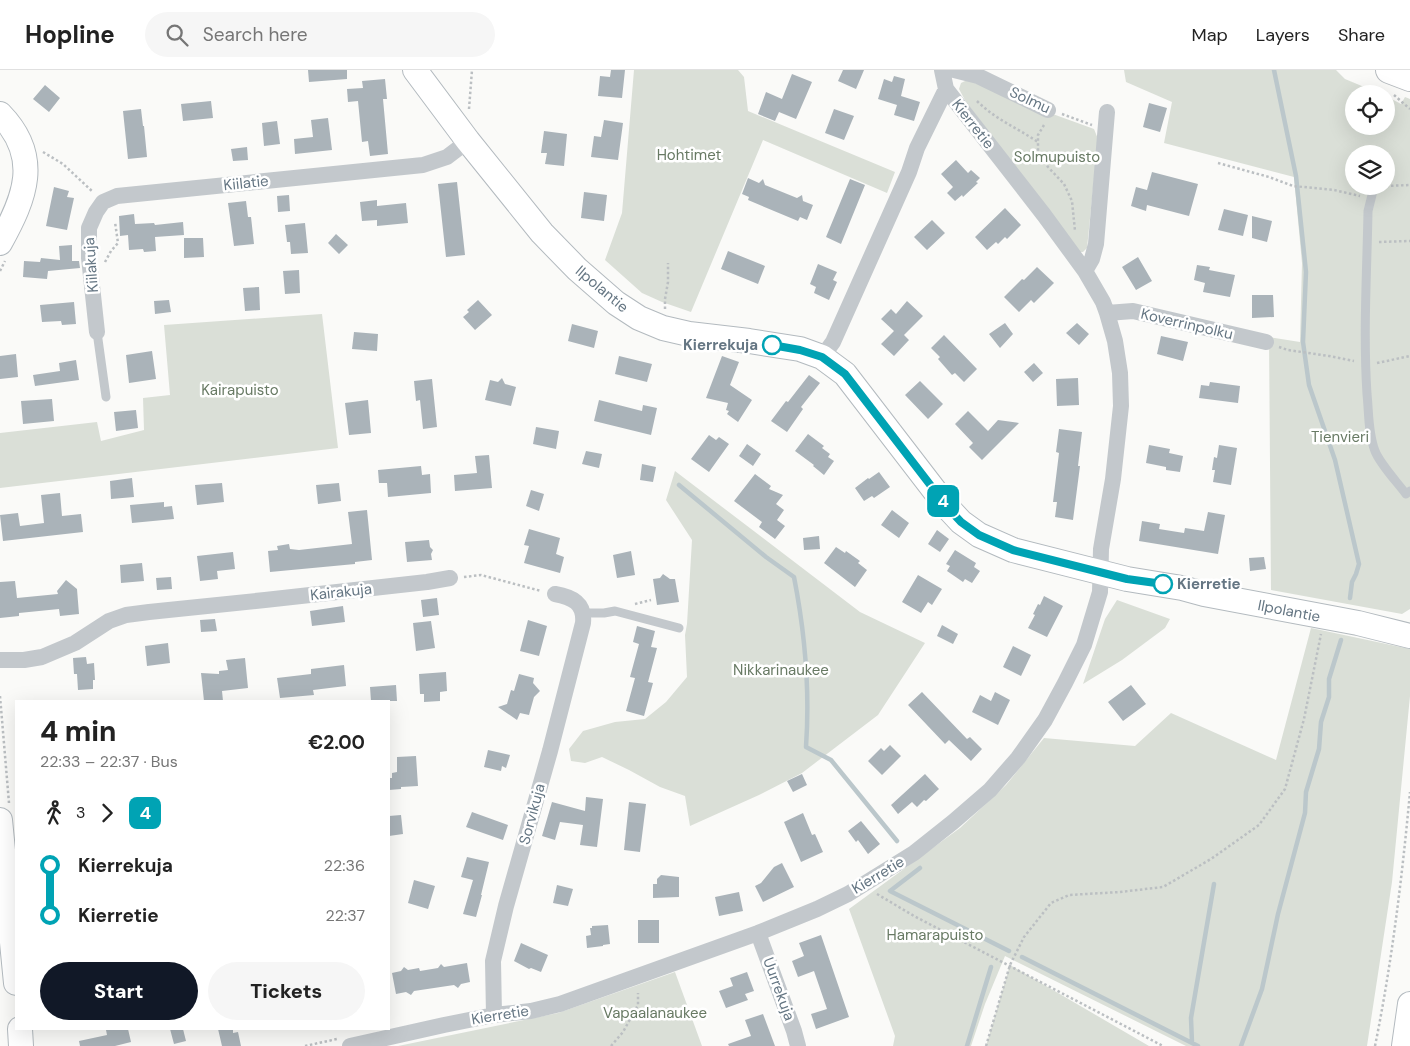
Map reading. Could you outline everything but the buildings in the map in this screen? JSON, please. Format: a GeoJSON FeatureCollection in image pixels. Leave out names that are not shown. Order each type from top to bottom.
{"type":"FeatureCollection","features":[{"type":"Feature","properties":{"kind":"street","name":"Ilpolantie"},"geometry":{"type":"LineString","coordinates":[[415,70],[468,141],[542,233],[577,269],[616,303],[639,318],[664,328],[689,334],[749,341],[800,350],[822,357],[845,374],[948,508],[961,522],[979,535],[1013,550],[1127,579],[1358,623],[1410,636]]}},
{"type":"Feature","properties":{"kind":"street","name":"Kierretie"},"geometry":{"type":"LineString","coordinates":[[350,1046],[438,1026],[494,1015],[531,1011],[560,1004],[758,933],[817,909],[848,894],[914,853],[953,822],[990,790],[1018,758],[1045,720],[1084,645],[1100,592],[1101,549],[1113,479],[1121,406],[1120,373],[1107,313],[1088,265],[1044,215],[946,89],[942,70]]}},
{"type":"Feature","properties":{"kind":"street","name":"Solmu"},"geometry":{"type":"LineString","coordinates":[[954,70],[978,76],[1051,111]]}},
{"type":"Feature","properties":{"kind":"street"},"geometry":{"type":"LineString","coordinates":[[822,357],[833,342],[909,172],[917,148],[946,89]]}},
{"type":"Feature","properties":{"kind":"street"},"geometry":{"type":"LineString","coordinates":[[0,114],[14,132],[25,160],[25,180],[20,205],[0,243]]}},
{"type":"Feature","properties":{"kind":"street"},"geometry":{"type":"LineString","coordinates":[[1088,265],[1096,244],[1106,119]]}},
{"type":"Feature","properties":{"kind":"street","name":"Kiilatie"},"geometry":{"type":"LineString","coordinates":[[103,202],[117,196],[422,165],[447,157],[468,141]]}},
{"type":"Feature","properties":{"kind":"street","name":"Kiilakuja"},"geometry":{"type":"LineString","coordinates":[[97,332],[89,258],[89,228],[103,202]]}},
{"type":"Feature","properties":{"kind":"street","name":"Koverrinpolku"},"geometry":{"type":"LineString","coordinates":[[1107,313],[1134,312],[1266,342]]}},
{"type":"Feature","properties":{"kind":"street","name":"Kairakuja"},"geometry":{"type":"LineString","coordinates":[[0,660],[24,660],[42,657],[74,643],[110,621],[126,615],[450,578]]}},
{"type":"Feature","properties":{"kind":"street"},"geometry":{"type":"LineString","coordinates":[[555,594],[566,596],[575,601],[583,613]]}},
{"type":"Feature","properties":{"kind":"street","name":"Sorvikuja"},"geometry":{"type":"LineString","coordinates":[[494,1015],[493,961],[506,906],[583,623],[583,613]]}},
{"type":"Feature","properties":{"kind":"street"},"geometry":{"type":"LineString","coordinates":[[5,816],[9,849],[11,977]]}},
{"type":"Feature","properties":{"kind":"street","name":"Uurrekuja"},"geometry":{"type":"LineString","coordinates":[[758,933],[798,1046]]}},
{"type":"Feature","properties":{"kind":"street"},"geometry":{"type":"LineString","coordinates":[[1404,1046],[1410,1004]]}},
{"type":"Feature","properties":{"kind":"street"},"geometry":{"type":"LineString","coordinates":[[20,1030],[21,1046]]}},
{"type":"Feature","properties":{"kind":"lane"},"geometry":{"type":"LineString","coordinates":[[1371,198],[1368,211],[1365,290],[1365,364],[1370,434],[1376,452],[1406,494],[1410,491]]}},
{"type":"Feature","properties":{"kind":"lane"},"geometry":{"type":"LineString","coordinates":[[97,332],[106,397]]}},
{"type":"Feature","properties":{"kind":"lane"},"geometry":{"type":"LineString","coordinates":[[583,613],[614,611],[679,628]]}},
{"type":"Feature","properties":{"kind":"path"},"geometry":{"type":"LineString","coordinates":[[468,116],[472,70]]}},
{"type":"Feature","properties":{"kind":"path"},"geometry":{"type":"LineString","coordinates":[[1398,81],[1410,109]]}},
{"type":"Feature","properties":{"kind":"path"},"geometry":{"type":"LineString","coordinates":[[976,100],[999,120],[1021,130],[1038,142]]}},
{"type":"Feature","properties":{"kind":"path"},"geometry":{"type":"LineString","coordinates":[[1051,111],[1038,135],[1038,151],[1048,167],[1064,184],[1072,201],[1075,230],[1088,265]]}},
{"type":"Feature","properties":{"kind":"path","name":"Solmu"},"geometry":{"type":"LineString","coordinates":[[1051,111],[1089,125],[1106,119]]}},
{"type":"Feature","properties":{"kind":"path"},"geometry":{"type":"LineString","coordinates":[[38,149],[63,164],[103,202]]}},
{"type":"Feature","properties":{"kind":"path"},"geometry":{"type":"LineString","coordinates":[[1218,164],[1269,177],[1293,186],[1334,190],[1371,198],[1386,186],[1410,185]]}},
{"type":"Feature","properties":{"kind":"path"},"geometry":{"type":"LineString","coordinates":[[90,268],[106,262],[109,254],[117,245],[118,240],[114,222]]}},
{"type":"Feature","properties":{"kind":"path"},"geometry":{"type":"LineString","coordinates":[[1368,242],[1410,241]]}},
{"type":"Feature","properties":{"kind":"path"},"geometry":{"type":"LineString","coordinates":[[666,316],[665,299],[668,282],[668,263]]}},
{"type":"Feature","properties":{"kind":"path"},"geometry":{"type":"LineString","coordinates":[[1288,350],[1365,364],[1410,356]]}},
{"type":"Feature","properties":{"kind":"path"},"geometry":{"type":"LineString","coordinates":[[450,578],[481,575],[555,594]]}},
{"type":"Feature","properties":{"kind":"path"},"geometry":{"type":"LineString","coordinates":[[986,1046],[1010,966],[1024,937],[1051,903],[1069,895],[1163,887],[1211,859],[1259,825],[1285,789],[1304,719],[1325,618]]}},
{"type":"Feature","properties":{"kind":"path"},"geometry":{"type":"LineString","coordinates":[[0,696],[5,816]]}},
{"type":"Feature","properties":{"kind":"path"},"geometry":{"type":"LineString","coordinates":[[1375,1046],[1386,993],[1401,887],[1410,792]]}},
{"type":"Feature","properties":{"kind":"path"},"geometry":{"type":"LineString","coordinates":[[867,882],[872,891],[914,916],[1163,1046]]}},
{"type":"Feature","properties":{"kind":"path"},"geometry":{"type":"LineString","coordinates":[[611,1046],[623,1032],[638,1005],[637,976]]}},
{"type":"Feature","properties":{"kind":"green space","name":"Hohtimet"},"geometry":{"type":"Polygon","coordinates":[[[634,70],[738,70],[744,77],[748,111],[895,172],[887,193],[763,140],[691,312],[642,293],[605,260],[622,213],[634,70]]]}},
{"type":"Feature","properties":{"kind":"green space","name":"Tienvieri"},"geometry":{"type":"Polygon","coordinates":[[[1124,70],[1336,70],[1345,79],[1359,85],[1345,85],[1345,135],[1395,135],[1395,101],[1401,104],[1405,97],[1410,99],[1410,609],[1402,614],[1271,590],[1269,337],[1300,342],[1302,263],[1294,177],[1164,143],[1172,102],[1126,82],[1124,70]]]}},
{"type":"Feature","properties":{"kind":"green space","name":"Solmupuisto"},"geometry":{"type":"Polygon","coordinates":[[[970,81],[1094,129],[1098,139],[1087,248],[1083,252],[1079,252],[966,102],[959,89],[961,83],[970,81]]]}},
{"type":"Feature","properties":{"kind":"green space","name":"Kairapuisto"},"geometry":{"type":"Polygon","coordinates":[[[322,314],[338,448],[0,488],[0,433],[97,422],[101,441],[144,430],[143,398],[170,395],[164,325],[322,314]]]}},
{"type":"Feature","properties":{"kind":"green space","name":"Nikkarinaukee"},"geometry":{"type":"Polygon","coordinates":[[[675,471],[860,612],[925,643],[878,715],[802,773],[690,826],[685,796],[660,787],[602,757],[585,763],[571,761],[569,749],[583,731],[615,722],[645,719],[666,702],[687,677],[685,635],[692,540],[666,500],[675,471]]]}},
{"type":"Feature","properties":{"kind":"green space"},"geometry":{"type":"Polygon","coordinates":[[[1117,600],[1170,619],[1165,628],[1122,660],[1083,684],[1105,619],[1117,600]]]}},
{"type":"Feature","properties":{"kind":"green space","name":"Hamarapuisto"},"geometry":{"type":"Polygon","coordinates":[[[1311,628],[1410,649],[1410,696],[1392,882],[1367,1046],[1186,1046],[1005,956],[985,1004],[971,1046],[893,1046],[895,1036],[849,909],[960,828],[1006,785],[1044,738],[1135,746],[1171,713],[1276,760],[1311,628]]]}},
{"type":"Feature","properties":{"kind":"green space"},"geometry":{"type":"Polygon","coordinates":[[[1010,965],[1149,1046],[986,1046],[1010,965]]]}},
{"type":"Feature","properties":{"kind":"green space","name":"Vapaalanaukee"},"geometry":{"type":"Polygon","coordinates":[[[675,972],[702,1046],[398,1046],[558,1013],[675,972]]]}},
{"type":"Feature","properties":{"kind":"waterway"},"geometry":{"type":"LineString","coordinates":[[1274,70],[1296,176],[1306,272],[1303,342],[1309,385],[1335,460],[1359,564],[1352,582],[1350,598]]}},
{"type":"Feature","properties":{"kind":"waterway"},"geometry":{"type":"LineString","coordinates":[[679,485],[766,557],[794,577],[806,662],[806,747],[831,760],[897,841]]}},
{"type":"Feature","properties":{"kind":"waterway"},"geometry":{"type":"LineString","coordinates":[[1241,1046],[1262,989],[1278,914],[1305,813],[1306,792],[1319,749],[1321,722],[1329,697],[1329,679],[1341,640]]}},
{"type":"Feature","properties":{"kind":"waterway"},"geometry":{"type":"LineString","coordinates":[[920,868],[890,891],[1009,951]]}},
{"type":"Feature","properties":{"kind":"waterway"},"geometry":{"type":"LineString","coordinates":[[1192,1043],[1191,1018],[1214,884]]}},
{"type":"Feature","properties":{"kind":"waterway"},"geometry":{"type":"LineString","coordinates":[[1022,957],[1198,1046]]}},
{"type":"Feature","properties":{"kind":"waterway"},"geometry":{"type":"LineString","coordinates":[[967,1046],[991,967]]}},
{"type":"Feature","properties":{"kind":"bus line","name":"4"},"geometry":{"type":"LineString","coordinates":[[772,345],[800,350],[822,357],[845,374],[948,508],[961,522],[979,535],[1013,550],[1127,579],[1163,584]]}},
{"type":"Feature","properties":{"kind":"place","name":"Kierrekuja"},"geometry":{"type":"Point","coordinates":[772,345]}},
{"type":"Feature","properties":{"kind":"place","name":"Kierretie"},"geometry":{"type":"Point","coordinates":[1163,584]}}]}
